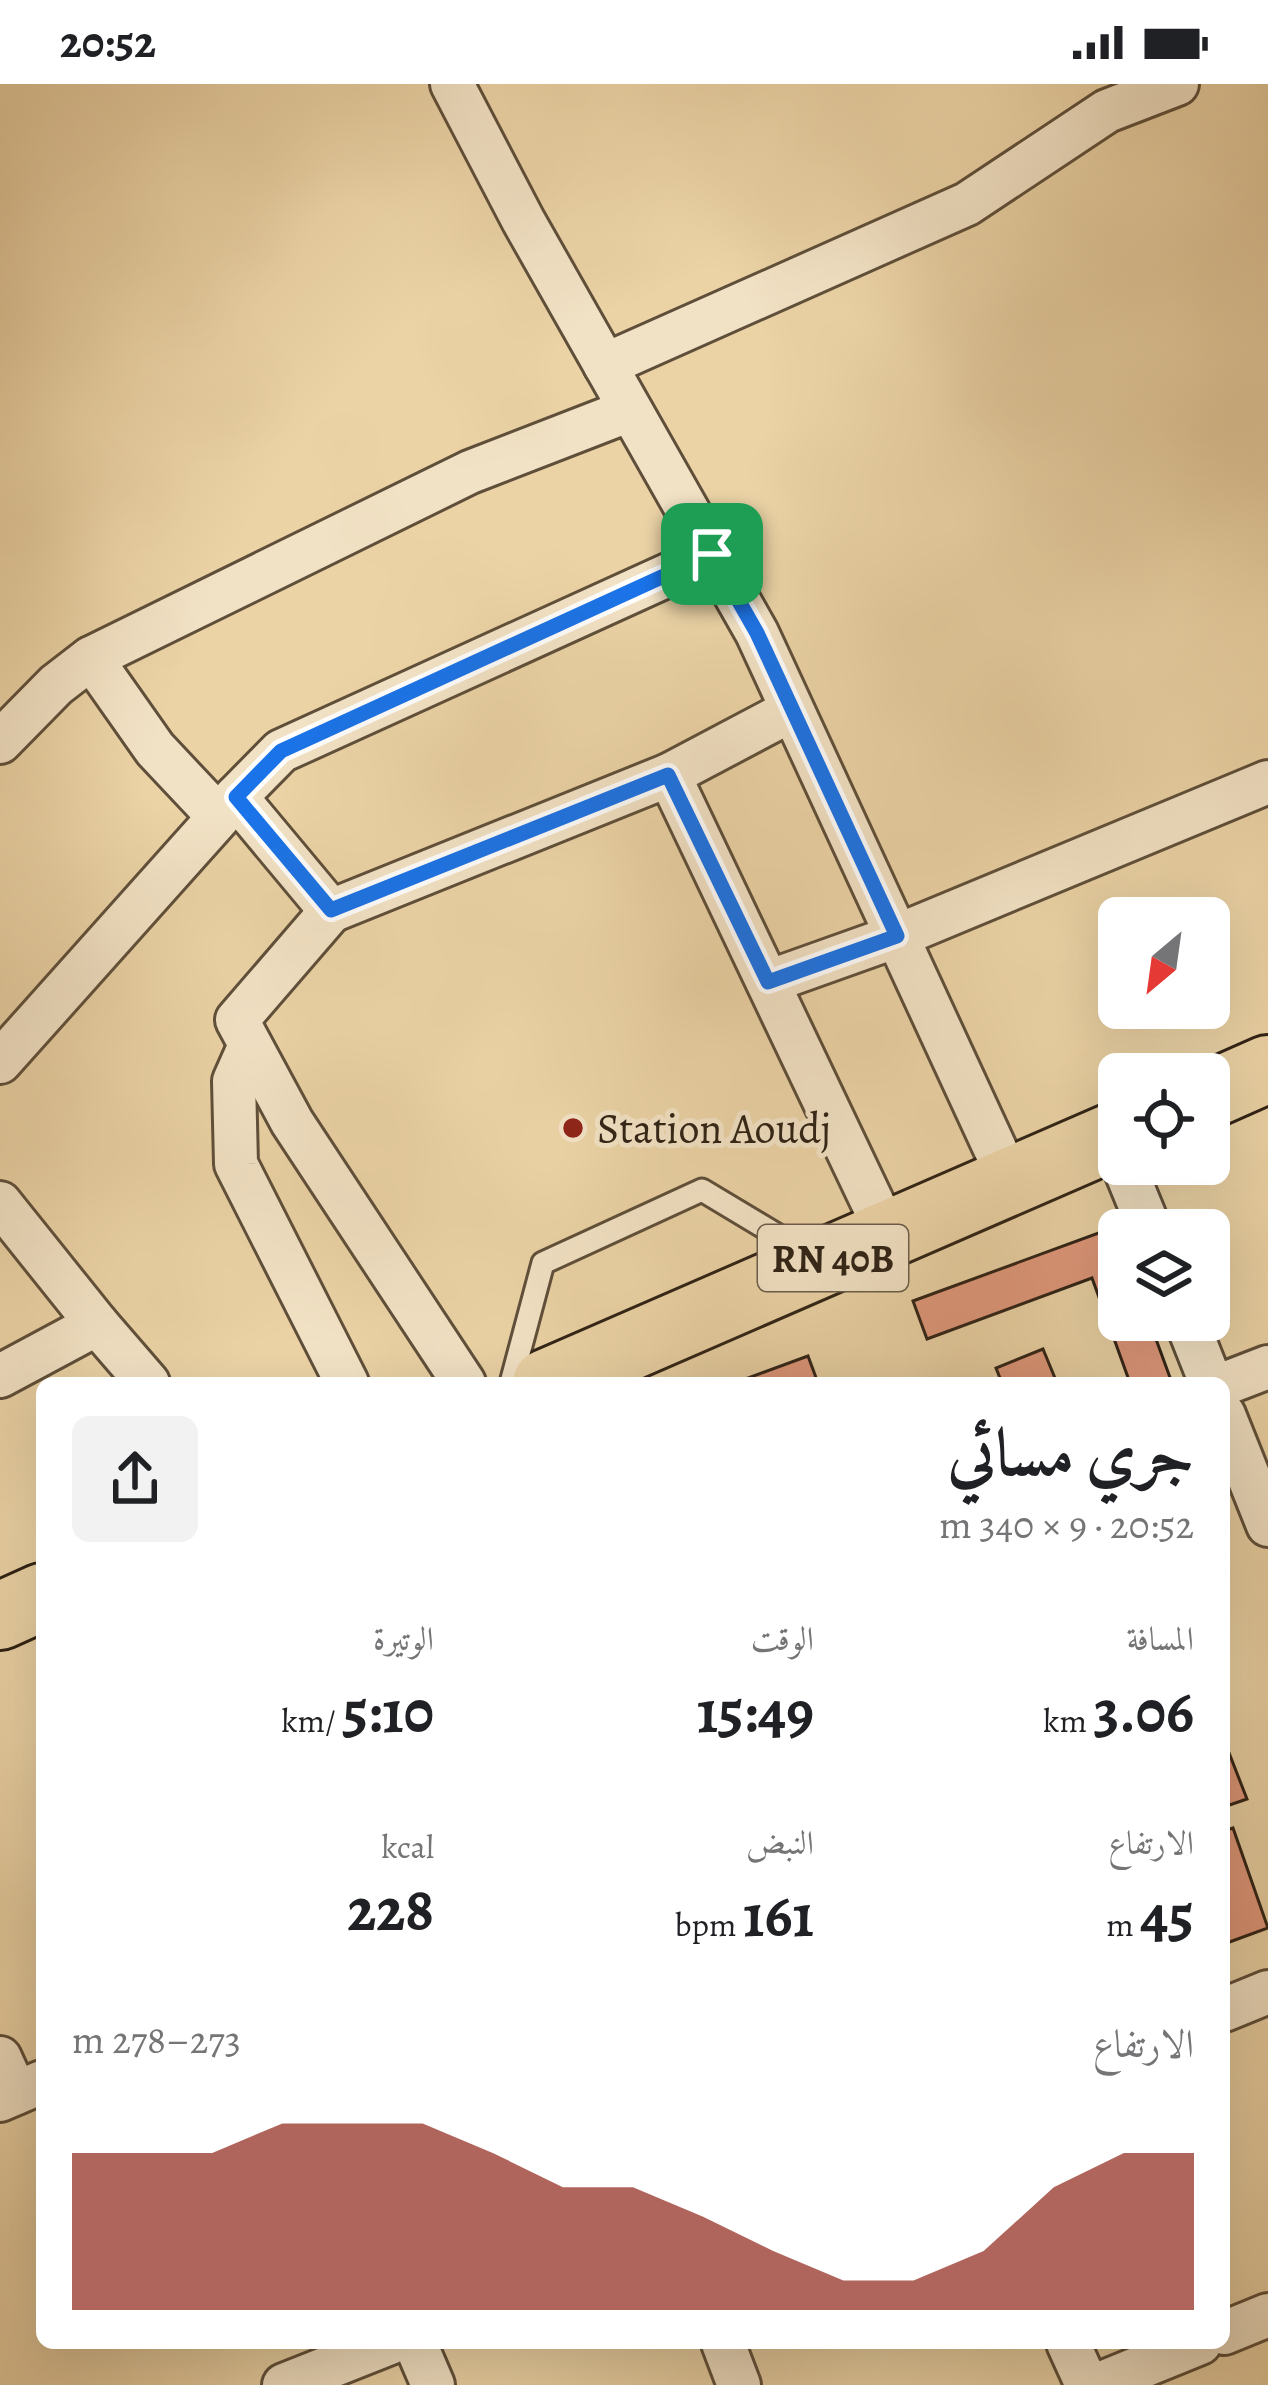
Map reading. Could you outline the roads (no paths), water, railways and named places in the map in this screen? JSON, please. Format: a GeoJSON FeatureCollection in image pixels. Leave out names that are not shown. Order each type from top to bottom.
{"type":"FeatureCollection","features":[{"type":"Feature","properties":{"kind":"main road"},"geometry":{"type":"LineString","coordinates":[[1230,1086],[1268,1069]]}},
{"type":"Feature","properties":{"kind":"main road","name":"RN 40B"},"geometry":{"type":"LineString","coordinates":[[560,1377],[1010,1181],[1098,1153]]}},
{"type":"Feature","properties":{"kind":"main road"},"geometry":{"type":"LineString","coordinates":[[0,1616],[36,1600]]}},
{"type":"Feature","properties":{"kind":"street"},"geometry":{"type":"LineString","coordinates":[[452,84],[523,220],[757,633],[1010,1181]]}},
{"type":"Feature","properties":{"kind":"street"},"geometry":{"type":"LineString","coordinates":[[605,365],[967,204],[1107,111],[1177,84]]}},
{"type":"Feature","properties":{"kind":"street"},"geometry":{"type":"LineString","coordinates":[[0,742],[56,685],[91,658],[470,472],[630,410]]}},
{"type":"Feature","properties":{"kind":"street"},"geometry":{"type":"LineString","coordinates":[[0,1062],[281,751],[712,554]]}},
{"type":"Feature","properties":{"kind":"street"},"geometry":{"type":"LineString","coordinates":[[91,658],[155,749],[227,807],[331,910]]}},
{"type":"Feature","properties":{"kind":"street"},"geometry":{"type":"LineString","coordinates":[[460,1377],[292,1122],[237,1020],[331,910],[668,775],[792,710]]}},
{"type":"Feature","properties":{"kind":"street"},"geometry":{"type":"LineString","coordinates":[[668,775],[888,1235]]}},
{"type":"Feature","properties":{"kind":"street"},"geometry":{"type":"LineString","coordinates":[[768,982],[897,936],[1268,782]]}},
{"type":"Feature","properties":{"kind":"street"},"geometry":{"type":"LineString","coordinates":[[250,1045],[234,1081],[236,1165],[344,1377]]}},
{"type":"Feature","properties":{"kind":"street"},"geometry":{"type":"LineString","coordinates":[[0,1203],[143,1377]]}},
{"type":"Feature","properties":{"kind":"street"},"geometry":{"type":"LineString","coordinates":[[0,1376],[98,1324]]}},
{"type":"Feature","properties":{"kind":"street"},"geometry":{"type":"LineString","coordinates":[[1194,1341],[1209,1377]]}},
{"type":"Feature","properties":{"kind":"street"},"geometry":{"type":"LineString","coordinates":[[1230,1382],[1268,1367]]}},
{"type":"Feature","properties":{"kind":"street"},"geometry":{"type":"LineString","coordinates":[[1230,1430],[1268,1526]]}},
{"type":"Feature","properties":{"kind":"street"},"geometry":{"type":"LineString","coordinates":[[1230,2008],[1268,1992]]}},
{"type":"Feature","properties":{"kind":"street"},"geometry":{"type":"LineString","coordinates":[[1230,2331],[1268,2315]]}},
{"type":"Feature","properties":{"kind":"street"},"geometry":{"type":"LineString","coordinates":[[284,2385],[375,2349]]}},
{"type":"Feature","properties":{"kind":"street"},"geometry":{"type":"LineString","coordinates":[[418,2349],[433,2385]]}},
{"type":"Feature","properties":{"kind":"street"},"geometry":{"type":"LineString","coordinates":[[725,2349],[739,2385]]}},
{"type":"Feature","properties":{"kind":"street"},"geometry":{"type":"LineString","coordinates":[[1050,2385],[1062,2349]]}},
{"type":"Feature","properties":{"kind":"street"},"geometry":{"type":"LineString","coordinates":[[1067,2349],[1087,2385]]}},
{"type":"Feature","properties":{"kind":"street"},"geometry":{"type":"LineString","coordinates":[[1097,2385],[1185,2349]]}},
{"type":"Feature","properties":{"kind":"lane"},"geometry":{"type":"LineString","coordinates":[[513,1377],[543,1263],[702,1190],[823,1263]]}},
{"type":"Feature","properties":{"kind":"place","name":"Station Aoudj"},"geometry":{"type":"Point","coordinates":[573,1128]}}]}
